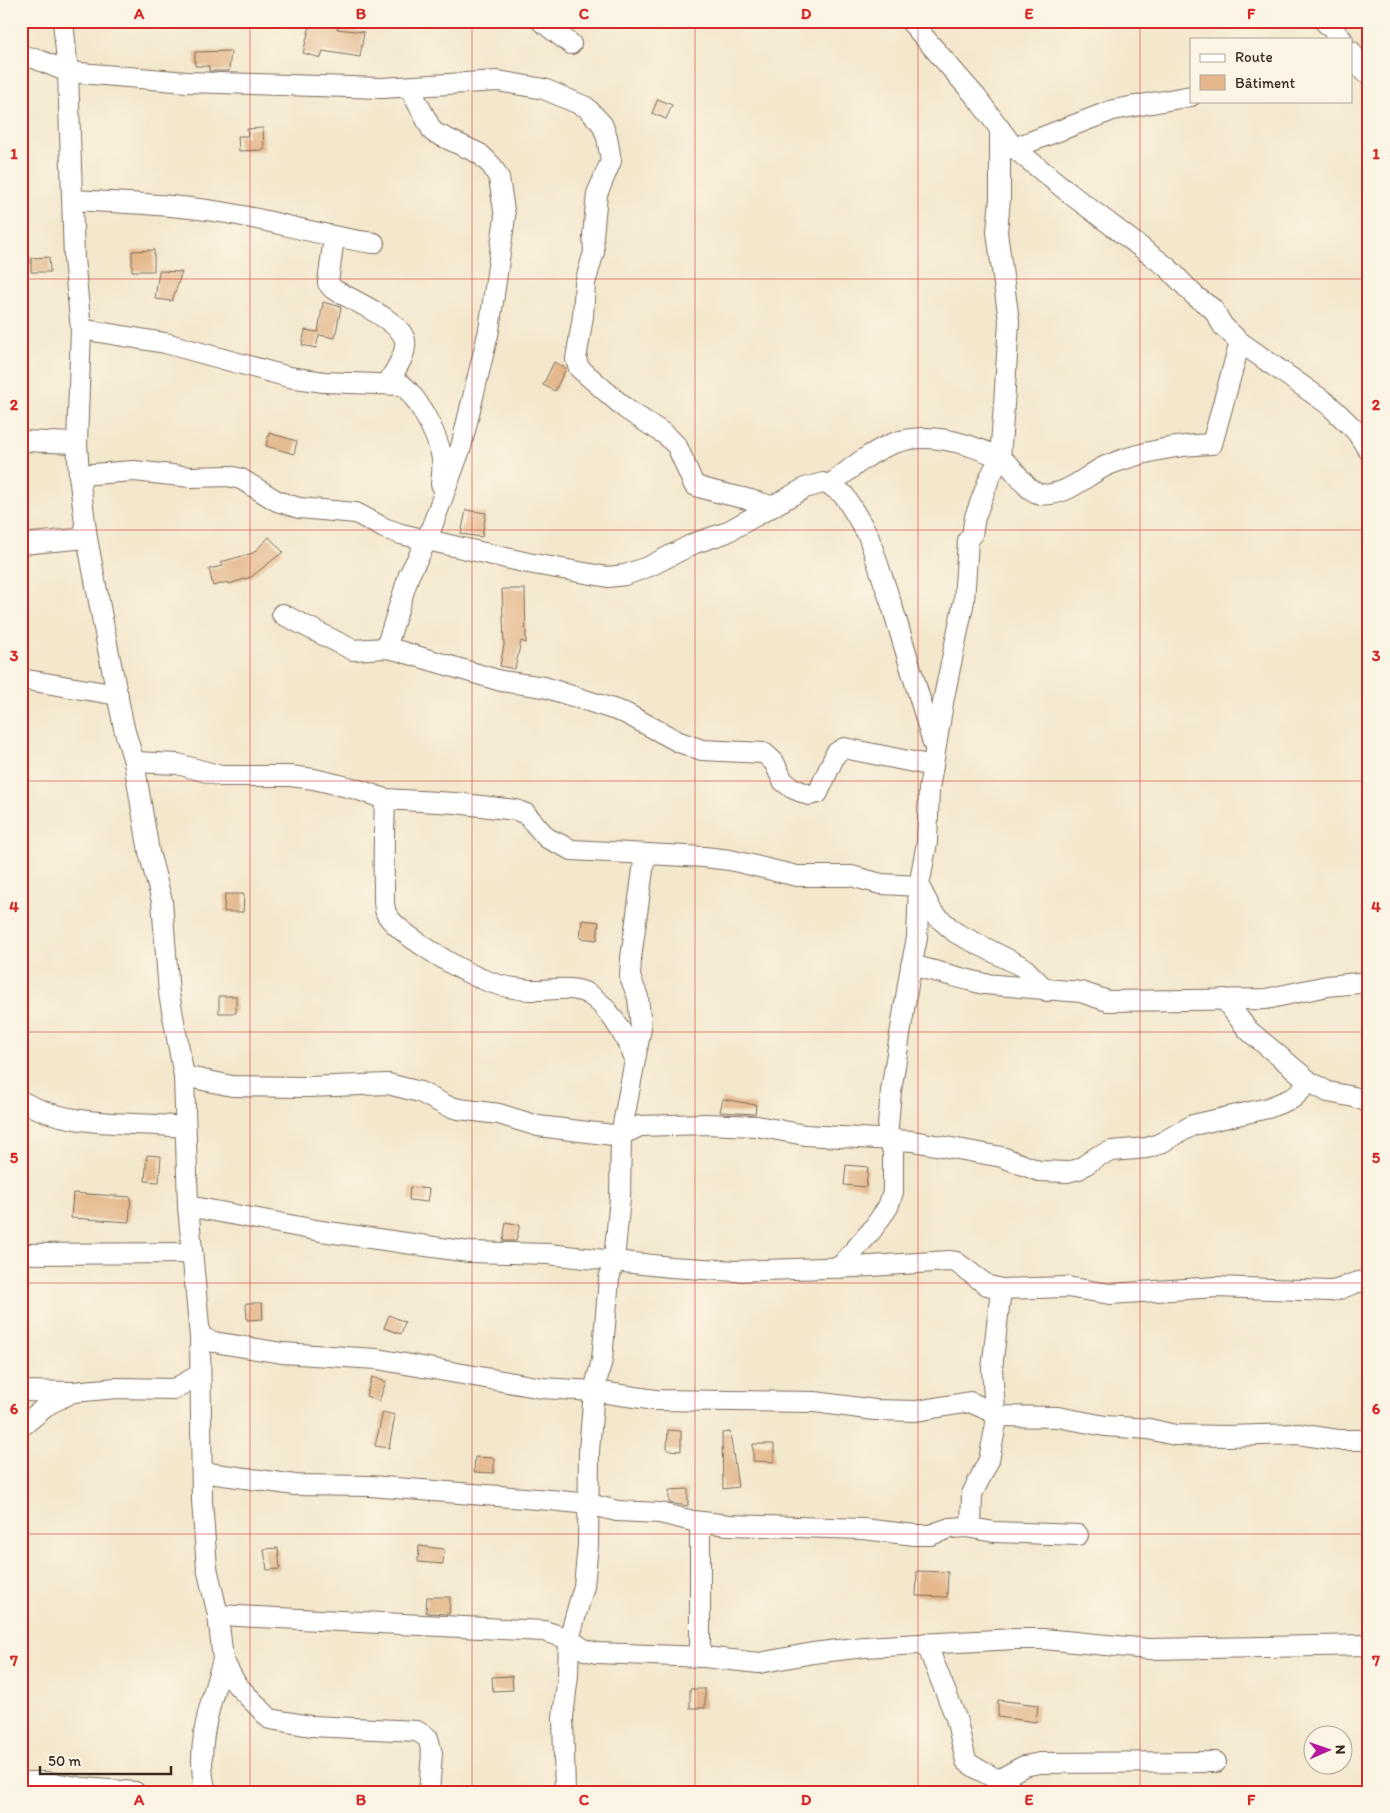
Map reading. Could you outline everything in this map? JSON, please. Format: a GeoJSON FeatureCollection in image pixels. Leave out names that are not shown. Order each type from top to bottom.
{"type":"FeatureCollection","features":[{"type":"Feature","properties":{"kind":"street"},"geometry":{"type":"LineString","coordinates":[[62,21],[68,72],[74,259],[81,329],[77,442],[79,475],[87,538],[124,728],[134,762],[149,852],[162,901],[169,994],[184,1076],[188,1206],[200,1338],[199,1375],[207,1568],[218,1616],[223,1660],[236,1684],[270,1719],[311,1726],[417,1731],[428,1738],[432,1753],[428,1792]]}},
{"type":"Feature","properties":{"kind":"street"},"geometry":{"type":"LineString","coordinates":[[541,21],[571,44]]}},
{"type":"Feature","properties":{"kind":"street"},"geometry":{"type":"LineString","coordinates":[[910,21],[977,98],[1014,148],[1072,196],[1168,268],[1195,296],[1213,309],[1223,326],[1240,342],[1328,404],[1356,431],[1369,451]]}},
{"type":"Feature","properties":{"kind":"street"},"geometry":{"type":"LineString","coordinates":[[1324,21],[1341,38]]}},
{"type":"Feature","properties":{"kind":"street"},"geometry":{"type":"LineString","coordinates":[[1352,53],[1364,72],[1369,74]]}},
{"type":"Feature","properties":{"kind":"street"},"geometry":{"type":"LineString","coordinates":[[21,56],[34,58],[68,72],[187,82],[409,87],[498,81],[544,89],[586,107],[602,124],[607,137],[611,161],[597,194],[593,236],[594,252],[585,283],[583,316],[576,359],[579,368],[626,409],[666,435],[677,446],[694,485],[704,489],[755,499],[772,507]]}},
{"type":"Feature","properties":{"kind":"street"},"geometry":{"type":"LineString","coordinates":[[386,648],[409,575],[427,540],[461,448],[484,359],[505,217],[499,178],[492,166],[480,154],[433,132],[409,87]]}},
{"type":"Feature","properties":{"kind":"street"},"geometry":{"type":"LineString","coordinates":[[1014,148],[1129,106],[1190,96]]}},
{"type":"Feature","properties":{"kind":"street"},"geometry":{"type":"LineString","coordinates":[[839,1268],[868,1236],[892,1200],[894,1179],[893,1150],[887,1138],[892,1085],[917,938],[918,886],[926,842],[929,789],[944,697],[964,601],[968,540],[972,535],[975,517],[989,479],[1000,458],[1009,321],[997,232],[1000,128]]}},
{"type":"Feature","properties":{"kind":"street"},"geometry":{"type":"LineString","coordinates":[[73,200],[127,203],[243,216],[334,237],[374,243]]}},
{"type":"Feature","properties":{"kind":"street"},"geometry":{"type":"LineString","coordinates":[[334,237],[328,283],[333,289],[393,324],[403,334],[405,342],[403,354],[387,384]]}},
{"type":"Feature","properties":{"kind":"street"},"geometry":{"type":"LineString","coordinates":[[81,329],[165,343],[290,377],[324,382],[402,385],[410,391],[434,435],[442,459],[438,510]]}},
{"type":"Feature","properties":{"kind":"street"},"geometry":{"type":"LineString","coordinates":[[830,485],[862,458],[884,446],[908,439],[933,438],[954,442],[1000,458],[1012,468],[1022,484],[1038,493],[1051,494],[1078,484],[1108,465],[1184,445],[1212,444],[1240,342]]}},
{"type":"Feature","properties":{"kind":"street"},"geometry":{"type":"LineString","coordinates":[[21,441],[77,442]]}},
{"type":"Feature","properties":{"kind":"street"},"geometry":{"type":"LineString","coordinates":[[79,475],[134,471],[192,477],[229,476],[241,479],[277,501],[292,506],[356,513],[384,528],[427,540],[523,562],[608,577],[635,572],[695,542],[725,532],[805,488],[823,483],[830,485],[844,495],[868,535],[893,609],[934,758]]}},
{"type":"Feature","properties":{"kind":"street"},"geometry":{"type":"LineString","coordinates":[[21,544],[87,538]]}},
{"type":"Feature","properties":{"kind":"street"},"geometry":{"type":"LineString","coordinates":[[282,614],[353,650],[386,648],[501,680],[544,687],[625,713],[679,742],[702,750],[764,753],[774,762],[783,781],[792,788],[809,795],[818,793],[836,753],[844,748],[934,758]]}},
{"type":"Feature","properties":{"kind":"street"},"geometry":{"type":"LineString","coordinates":[[21,679],[118,695]]}},
{"type":"Feature","properties":{"kind":"street"},"geometry":{"type":"LineString","coordinates":[[134,762],[178,764],[221,776],[273,776],[314,779],[356,788],[385,799],[455,803],[516,810],[526,814],[547,838],[572,850],[704,857],[730,860],[797,876],[851,876],[881,884],[918,886]]}},
{"type":"Feature","properties":{"kind":"street"},"geometry":{"type":"LineString","coordinates":[[385,799],[382,844],[384,902],[386,913],[393,922],[441,957],[484,980],[519,988],[572,990],[589,994],[601,1004],[634,1056]]}},
{"type":"Feature","properties":{"kind":"street"},"geometry":{"type":"LineString","coordinates":[[566,1792],[563,1717],[568,1675],[569,1639],[584,1586],[588,1545],[589,1451],[594,1391],[602,1360],[609,1279],[614,1260],[620,1198],[621,1135],[634,1056],[641,1028],[640,1010],[630,977],[645,855]]}},
{"type":"Feature","properties":{"kind":"street"},"geometry":{"type":"LineString","coordinates":[[918,886],[933,913],[956,933],[1023,967],[1047,991]]}},
{"type":"Feature","properties":{"kind":"street"},"geometry":{"type":"LineString","coordinates":[[911,965],[984,984],[1090,994],[1108,1001],[1266,999],[1327,986],[1369,982]]}},
{"type":"Feature","properties":{"kind":"street"},"geometry":{"type":"LineString","coordinates":[[1224,999],[1248,1030],[1310,1082],[1328,1092],[1369,1102]]}},
{"type":"Feature","properties":{"kind":"street"},"geometry":{"type":"LineString","coordinates":[[184,1076],[232,1086],[388,1084],[420,1092],[447,1106],[459,1109],[498,1114],[538,1126],[621,1135],[640,1126],[704,1124],[757,1126],[805,1135],[887,1138],[1002,1157],[1039,1172],[1067,1172],[1079,1169],[1098,1156],[1112,1151],[1147,1148],[1159,1144],[1193,1125],[1268,1108],[1293,1098],[1310,1082]]}},
{"type":"Feature","properties":{"kind":"street"},"geometry":{"type":"LineString","coordinates":[[21,1101],[32,1107],[82,1120],[186,1127]]}},
{"type":"Feature","properties":{"kind":"street"},"geometry":{"type":"LineString","coordinates":[[188,1206],[321,1231],[469,1252],[548,1254],[671,1267],[736,1271],[839,1268],[949,1261],[956,1262],[987,1285],[1001,1289],[1067,1287],[1110,1294],[1216,1287],[1245,1290],[1330,1291],[1345,1289],[1358,1282],[1369,1282]]}},
{"type":"Feature","properties":{"kind":"street"},"geometry":{"type":"LineString","coordinates":[[21,1254],[192,1253]]}},
{"type":"Feature","properties":{"kind":"street"},"geometry":{"type":"LineString","coordinates":[[971,1527],[972,1494],[989,1460],[996,1414],[992,1369],[1001,1289]]}},
{"type":"Feature","properties":{"kind":"street"},"geometry":{"type":"LineString","coordinates":[[200,1338],[282,1353],[377,1359],[542,1388],[594,1391],[655,1400],[815,1402],[875,1410],[916,1411],[970,1402],[996,1414],[1058,1417],[1105,1426],[1149,1429],[1175,1435],[1298,1434],[1338,1440],[1369,1440]]}},
{"type":"Feature","properties":{"kind":"street"},"geometry":{"type":"LineString","coordinates":[[21,1392],[73,1392],[117,1388],[174,1389],[199,1375]]}},
{"type":"Feature","properties":{"kind":"street"},"geometry":{"type":"LineString","coordinates":[[21,1427],[49,1404],[73,1392]]}},
{"type":"Feature","properties":{"kind":"street"},"geometry":{"type":"LineString","coordinates":[[202,1472],[294,1485],[370,1486],[589,1504],[617,1511],[660,1513],[700,1522],[754,1527],[863,1529],[915,1535],[930,1535],[958,1527],[971,1527],[994,1532],[1078,1535]]}},
{"type":"Feature","properties":{"kind":"street"},"geometry":{"type":"LineString","coordinates":[[700,1522],[700,1657]]}},
{"type":"Feature","properties":{"kind":"street"},"geometry":{"type":"LineString","coordinates":[[218,1616],[544,1631],[569,1639],[585,1650],[598,1653],[700,1657],[758,1663],[836,1650],[1043,1639],[1148,1649],[1369,1645]]}},
{"type":"Feature","properties":{"kind":"street"},"geometry":{"type":"LineString","coordinates":[[926,1644],[956,1718],[966,1761],[980,1772],[1000,1779],[1015,1792]]}},
{"type":"Feature","properties":{"kind":"street"},"geometry":{"type":"LineString","coordinates":[[206,1792],[203,1781],[202,1748],[213,1693],[223,1660]]}},
{"type":"Feature","properties":{"kind":"street"},"geometry":{"type":"LineString","coordinates":[[1000,1779],[1024,1766],[1040,1763],[1216,1762]]}},
{"type":"Feature","properties":{"kind":"street"},"geometry":{"type":"LineString","coordinates":[[21,1782],[48,1782],[84,1788],[135,1792]]}},
{"type":"Feature","properties":{"kind":"building"},"geometry":{"type":"Polygon","coordinates":[[[311,21],[338,27],[337,29],[364,32],[360,57],[323,51],[321,58],[303,53],[311,21]]]}},
{"type":"Feature","properties":{"kind":"building"},"geometry":{"type":"Polygon","coordinates":[[[231,51],[229,71],[209,71],[209,66],[195,66],[195,52],[231,51]]]}},
{"type":"Feature","properties":{"kind":"building"},"geometry":{"type":"Polygon","coordinates":[[[658,99],[672,105],[666,119],[652,113],[658,99]]]}},
{"type":"Feature","properties":{"kind":"building"},"geometry":{"type":"Polygon","coordinates":[[[263,128],[264,150],[239,151],[238,136],[248,136],[247,129],[263,128]]]}},
{"type":"Feature","properties":{"kind":"building"},"geometry":{"type":"Polygon","coordinates":[[[154,250],[154,271],[132,271],[132,251],[154,250]]]}},
{"type":"Feature","properties":{"kind":"building"},"geometry":{"type":"Polygon","coordinates":[[[49,257],[50,272],[31,272],[31,258],[49,257]]]}},
{"type":"Feature","properties":{"kind":"building"},"geometry":{"type":"Polygon","coordinates":[[[159,271],[182,272],[172,301],[155,299],[159,271]]]}},
{"type":"Feature","properties":{"kind":"building"},"geometry":{"type":"Polygon","coordinates":[[[323,302],[341,307],[335,338],[319,335],[316,348],[302,345],[305,330],[318,332],[323,302]]]}},
{"type":"Feature","properties":{"kind":"building"},"geometry":{"type":"Polygon","coordinates":[[[554,362],[566,368],[555,391],[543,385],[554,362]]]}},
{"type":"Feature","properties":{"kind":"building"},"geometry":{"type":"Polygon","coordinates":[[[269,433],[297,441],[294,454],[266,446],[269,433]]]}},
{"type":"Feature","properties":{"kind":"building"},"geometry":{"type":"Polygon","coordinates":[[[466,510],[486,513],[482,537],[461,534],[466,510]]]}},
{"type":"Feature","properties":{"kind":"building"},"geometry":{"type":"Polygon","coordinates":[[[269,537],[283,552],[251,577],[229,584],[228,582],[213,586],[209,569],[223,566],[221,562],[253,553],[269,537]]]}},
{"type":"Feature","properties":{"kind":"building"},"geometry":{"type":"Polygon","coordinates":[[[502,589],[525,589],[526,643],[521,641],[515,669],[500,666],[504,645],[502,589]]]}},
{"type":"Feature","properties":{"kind":"building"},"geometry":{"type":"Polygon","coordinates":[[[225,894],[244,894],[243,912],[224,912],[225,894]]]}},
{"type":"Feature","properties":{"kind":"building"},"geometry":{"type":"Polygon","coordinates":[[[582,920],[599,922],[597,940],[580,938],[582,920]]]}},
{"type":"Feature","properties":{"kind":"building"},"geometry":{"type":"Polygon","coordinates":[[[219,996],[236,996],[236,1013],[219,1013],[219,996]]]}},
{"type":"Feature","properties":{"kind":"building"},"geometry":{"type":"Polygon","coordinates":[[[723,1099],[756,1105],[755,1114],[720,1112],[723,1099]]]}},
{"type":"Feature","properties":{"kind":"building"},"geometry":{"type":"Polygon","coordinates":[[[147,1155],[161,1156],[159,1182],[145,1181],[147,1155]]]}},
{"type":"Feature","properties":{"kind":"building"},"geometry":{"type":"Polygon","coordinates":[[[846,1165],[868,1167],[866,1187],[844,1185],[846,1165]]]}},
{"type":"Feature","properties":{"kind":"building"},"geometry":{"type":"Polygon","coordinates":[[[410,1187],[429,1189],[427,1202],[409,1200],[410,1187]]]}},
{"type":"Feature","properties":{"kind":"building"},"geometry":{"type":"Polygon","coordinates":[[[73,1193],[131,1197],[129,1222],[71,1218],[73,1193]]]}},
{"type":"Feature","properties":{"kind":"building"},"geometry":{"type":"Polygon","coordinates":[[[506,1222],[520,1225],[516,1241],[503,1241],[506,1222]]]}},
{"type":"Feature","properties":{"kind":"building"},"geometry":{"type":"Polygon","coordinates":[[[246,1303],[262,1303],[263,1319],[247,1320],[246,1303]]]}},
{"type":"Feature","properties":{"kind":"building"},"geometry":{"type":"Polygon","coordinates":[[[389,1315],[405,1322],[401,1334],[384,1328],[389,1315]]]}},
{"type":"Feature","properties":{"kind":"building"},"geometry":{"type":"Polygon","coordinates":[[[372,1377],[386,1382],[379,1401],[366,1396],[372,1377]]]}},
{"type":"Feature","properties":{"kind":"building"},"geometry":{"type":"Polygon","coordinates":[[[383,1412],[395,1415],[389,1448],[375,1446],[383,1412]]]}},
{"type":"Feature","properties":{"kind":"building"},"geometry":{"type":"Polygon","coordinates":[[[668,1430],[681,1431],[681,1451],[667,1450],[668,1430]]]}},
{"type":"Feature","properties":{"kind":"building"},"geometry":{"type":"Polygon","coordinates":[[[730,1432],[738,1487],[723,1489],[722,1433],[730,1432]]]}},
{"type":"Feature","properties":{"kind":"building"},"geometry":{"type":"Polygon","coordinates":[[[753,1444],[774,1444],[774,1462],[753,1461],[753,1444]]]}},
{"type":"Feature","properties":{"kind":"building"},"geometry":{"type":"Polygon","coordinates":[[[475,1457],[494,1458],[494,1473],[474,1472],[475,1457]]]}},
{"type":"Feature","properties":{"kind":"building"},"geometry":{"type":"Polygon","coordinates":[[[688,1489],[688,1506],[669,1503],[669,1490],[688,1489]]]}},
{"type":"Feature","properties":{"kind":"building"},"geometry":{"type":"Polygon","coordinates":[[[419,1546],[444,1549],[443,1564],[418,1562],[419,1546]]]}},
{"type":"Feature","properties":{"kind":"building"},"geometry":{"type":"Polygon","coordinates":[[[278,1548],[280,1569],[267,1570],[264,1549],[278,1548]]]}},
{"type":"Feature","properties":{"kind":"building"},"geometry":{"type":"Polygon","coordinates":[[[917,1571],[948,1572],[947,1597],[916,1596],[917,1571]]]}},
{"type":"Feature","properties":{"kind":"building"},"geometry":{"type":"Polygon","coordinates":[[[427,1597],[450,1597],[449,1614],[426,1613],[427,1597]]]}},
{"type":"Feature","properties":{"kind":"building"},"geometry":{"type":"Polygon","coordinates":[[[512,1676],[513,1690],[493,1691],[492,1677],[512,1676]]]}},
{"type":"Feature","properties":{"kind":"building"},"geometry":{"type":"Polygon","coordinates":[[[690,1689],[705,1689],[705,1708],[690,1708],[690,1689]]]}},
{"type":"Feature","properties":{"kind":"building"},"geometry":{"type":"Polygon","coordinates":[[[998,1700],[1038,1705],[1036,1722],[998,1717],[998,1700]]]}}]}
